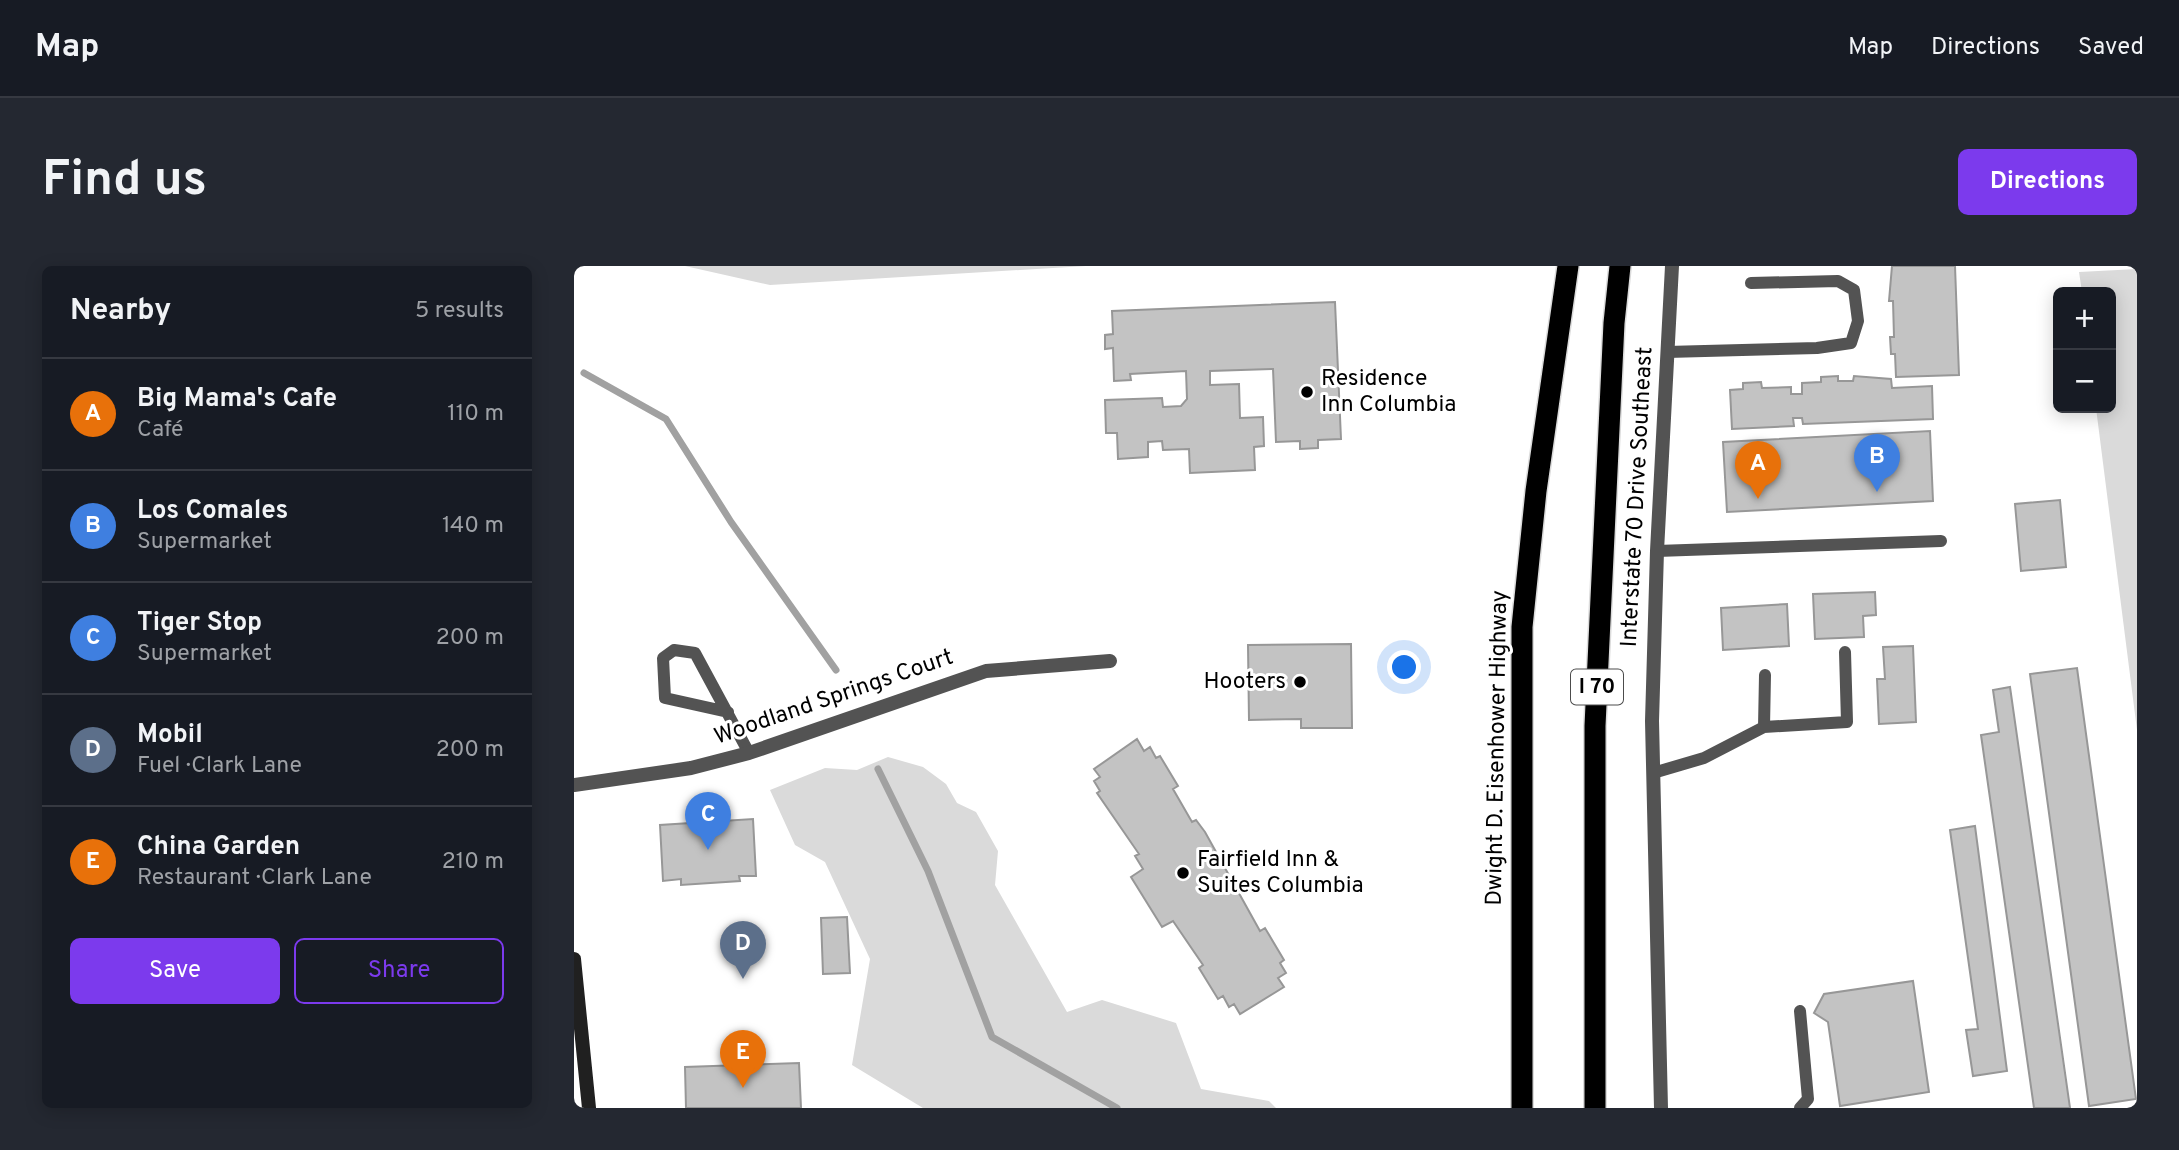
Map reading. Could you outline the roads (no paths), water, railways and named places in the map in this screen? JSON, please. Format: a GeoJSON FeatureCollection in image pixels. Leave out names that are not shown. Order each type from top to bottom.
{"type":"FeatureCollection","features":[{"type":"Feature","properties":{"kind":"highway","name":"Dwight D. Eisenhower Highway"},"geometry":{"type":"LineString","coordinates":[[1521,1108],[1522,627],[1536,491],[1568,266]]}},
{"type":"Feature","properties":{"kind":"highway","name":"I 70"},"geometry":{"type":"LineString","coordinates":[[1595,1108],[1595,726],[1614,323],[1620,266]]}},
{"type":"Feature","properties":{"kind":"main road"},"geometry":{"type":"LineString","coordinates":[[574,959],[578,1039],[589,1108]]}},
{"type":"Feature","properties":{"kind":"street","name":"Interstate 70 Drive Southeast"},"geometry":{"type":"LineString","coordinates":[[1661,1108],[1653,773],[1657,551],[1672,266]]}},
{"type":"Feature","properties":{"kind":"street","name":"Woodland Springs Court"},"geometry":{"type":"LineString","coordinates":[[574,785],[691,768],[749,753],[986,671],[1110,661]]}},
{"type":"Feature","properties":{"kind":"lane"},"geometry":{"type":"LineString","coordinates":[[1667,352],[1817,348],[1851,343],[1858,321],[1854,290],[1838,281],[1751,283]]}},
{"type":"Feature","properties":{"kind":"lane"},"geometry":{"type":"LineString","coordinates":[[1657,551],[1941,541]]}},
{"type":"Feature","properties":{"kind":"lane"},"geometry":{"type":"LineString","coordinates":[[728,712],[665,698],[663,658],[674,650],[695,653],[728,712],[749,753]]}},
{"type":"Feature","properties":{"kind":"lane"},"geometry":{"type":"LineString","coordinates":[[1653,773],[1704,758],[1764,727],[1847,722],[1845,652]]}},
{"type":"Feature","properties":{"kind":"lane"},"geometry":{"type":"LineString","coordinates":[[1764,727],[1765,675]]}},
{"type":"Feature","properties":{"kind":"lane"},"geometry":{"type":"LineString","coordinates":[[1800,1011],[1808,1099],[1800,1108]]}},
{"type":"Feature","properties":{"kind":"waterway"},"geometry":{"type":"LineString","coordinates":[[584,373],[666,419],[731,522],[836,670]]}},
{"type":"Feature","properties":{"kind":"waterway"},"geometry":{"type":"LineString","coordinates":[[878,769],[928,871],[992,1037],[1117,1108]]}},
{"type":"Feature","properties":{"kind":"place","name":"Residence Inn Columbia"},"geometry":{"type":"Point","coordinates":[1307,392]}},
{"type":"Feature","properties":{"kind":"place","name":"Los Comales"},"geometry":{"type":"Point","coordinates":[1877,492]}},
{"type":"Feature","properties":{"kind":"place","name":"Big Mama's Cafe"},"geometry":{"type":"Point","coordinates":[1758,499]}},
{"type":"Feature","properties":{"kind":"place","name":"Hooters"},"geometry":{"type":"Point","coordinates":[1300,682]}},
{"type":"Feature","properties":{"kind":"place","name":"Tiger Stop"},"geometry":{"type":"Point","coordinates":[708,850]}},
{"type":"Feature","properties":{"kind":"place","name":"Fairfield Inn & Suites Columbia"},"geometry":{"type":"Point","coordinates":[1183,873]}},
{"type":"Feature","properties":{"kind":"place","name":"Mobil"},"geometry":{"type":"Point","coordinates":[743,979]}},
{"type":"Feature","properties":{"kind":"place","name":"China Garden"},"geometry":{"type":"Point","coordinates":[743,1088]}}]}
